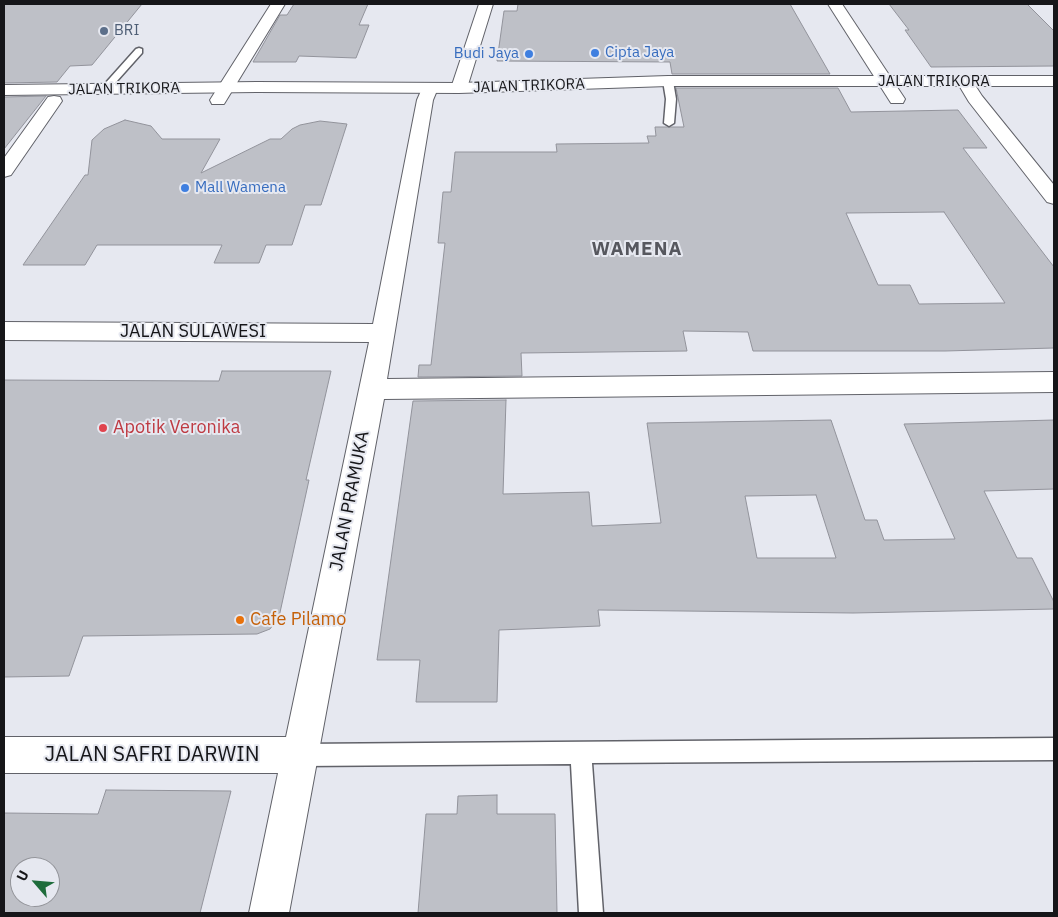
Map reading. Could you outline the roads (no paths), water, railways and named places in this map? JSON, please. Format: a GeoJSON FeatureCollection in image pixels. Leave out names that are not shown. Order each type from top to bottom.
{"type":"FeatureCollection","features":[{"type":"Feature","properties":{"kind":"main road"},"geometry":{"type":"LineString","coordinates":[[221,94],[278,4]]}},
{"type":"Feature","properties":{"kind":"main road"},"geometry":{"type":"LineString","coordinates":[[459,88],[486,4]]}},
{"type":"Feature","properties":{"kind":"main road"},"geometry":{"type":"LineString","coordinates":[[835,4],[897,99]]}},
{"type":"Feature","properties":{"kind":"main road","name":"JALAN TRIKORA"},"geometry":{"type":"LineString","coordinates":[[427,94],[459,88],[668,81],[1054,81]]}},
{"type":"Feature","properties":{"kind":"main road"},"geometry":{"type":"LineString","coordinates":[[965,82],[975,98],[1054,198]]}},
{"type":"Feature","properties":{"kind":"main road","name":"JALAN TRIKORA"},"geometry":{"type":"LineString","coordinates":[[4,90],[105,90],[221,94],[427,94],[602,99]]}},
{"type":"Feature","properties":{"kind":"main road","name":"JALAN TRIKORA"},"geometry":{"type":"LineString","coordinates":[[4,101],[54,101],[221,94]]}},
{"type":"Feature","properties":{"kind":"main road","name":"JALAN PRAMUKA"},"geometry":{"type":"LineString","coordinates":[[269,913],[372,389],[427,94]]}},
{"type":"Feature","properties":{"kind":"main road","name":"JALAN TRIKORA"},"geometry":{"type":"LineString","coordinates":[[956,98],[995,98]]}},
{"type":"Feature","properties":{"kind":"main road"},"geometry":{"type":"LineString","coordinates":[[651,99],[690,99]]}},
{"type":"Feature","properties":{"kind":"main road","name":"JALAN TRIKORA"},"geometry":{"type":"LineString","coordinates":[[878,99],[917,99]]}},
{"type":"Feature","properties":{"kind":"main road"},"geometry":{"type":"LineString","coordinates":[[4,170],[54,101]]}},
{"type":"Feature","properties":{"kind":"main road","name":"JALAN SULAWESI"},"geometry":{"type":"LineString","coordinates":[[4,332],[382,333]]}},
{"type":"Feature","properties":{"kind":"main road"},"geometry":{"type":"LineString","coordinates":[[372,389],[1054,382]]}},
{"type":"Feature","properties":{"kind":"main road","name":"JALAN SAFRI DARWIN"},"geometry":{"type":"LineString","coordinates":[[4,755],[300,755]]}},
{"type":"Feature","properties":{"kind":"lane"},"geometry":{"type":"LineString","coordinates":[[105,90],[139,51]]}},
{"type":"Feature","properties":{"kind":"lane"},"geometry":{"type":"LineString","coordinates":[[668,81],[671,99],[669,123]]}},
{"type":"Feature","properties":{"kind":"lane"},"geometry":{"type":"LineString","coordinates":[[300,755],[1054,748]]}},
{"type":"Feature","properties":{"kind":"lane"},"geometry":{"type":"LineString","coordinates":[[581,753],[590,913]]}},
{"type":"Feature","properties":{"kind":"place","name":"BRI"},"geometry":{"type":"Point","coordinates":[104,31]}},
{"type":"Feature","properties":{"kind":"place","name":"Cipta Jaya"},"geometry":{"type":"Point","coordinates":[595,53]}},
{"type":"Feature","properties":{"kind":"place","name":"Budi Jaya"},"geometry":{"type":"Point","coordinates":[529,54]}},
{"type":"Feature","properties":{"kind":"place","name":"Mall Wamena"},"geometry":{"type":"Point","coordinates":[185,188]}},
{"type":"Feature","properties":{"kind":"place","name":"Apotik Veronika"},"geometry":{"type":"Point","coordinates":[103,428]}},
{"type":"Feature","properties":{"kind":"place","name":"Cafe Pilamo"},"geometry":{"type":"Point","coordinates":[240,620]}},
{"type":"Feature","properties":{"kind":"district","name":"WAMENA"},"geometry":{"type":"Point","coordinates":[637,250]}}]}
